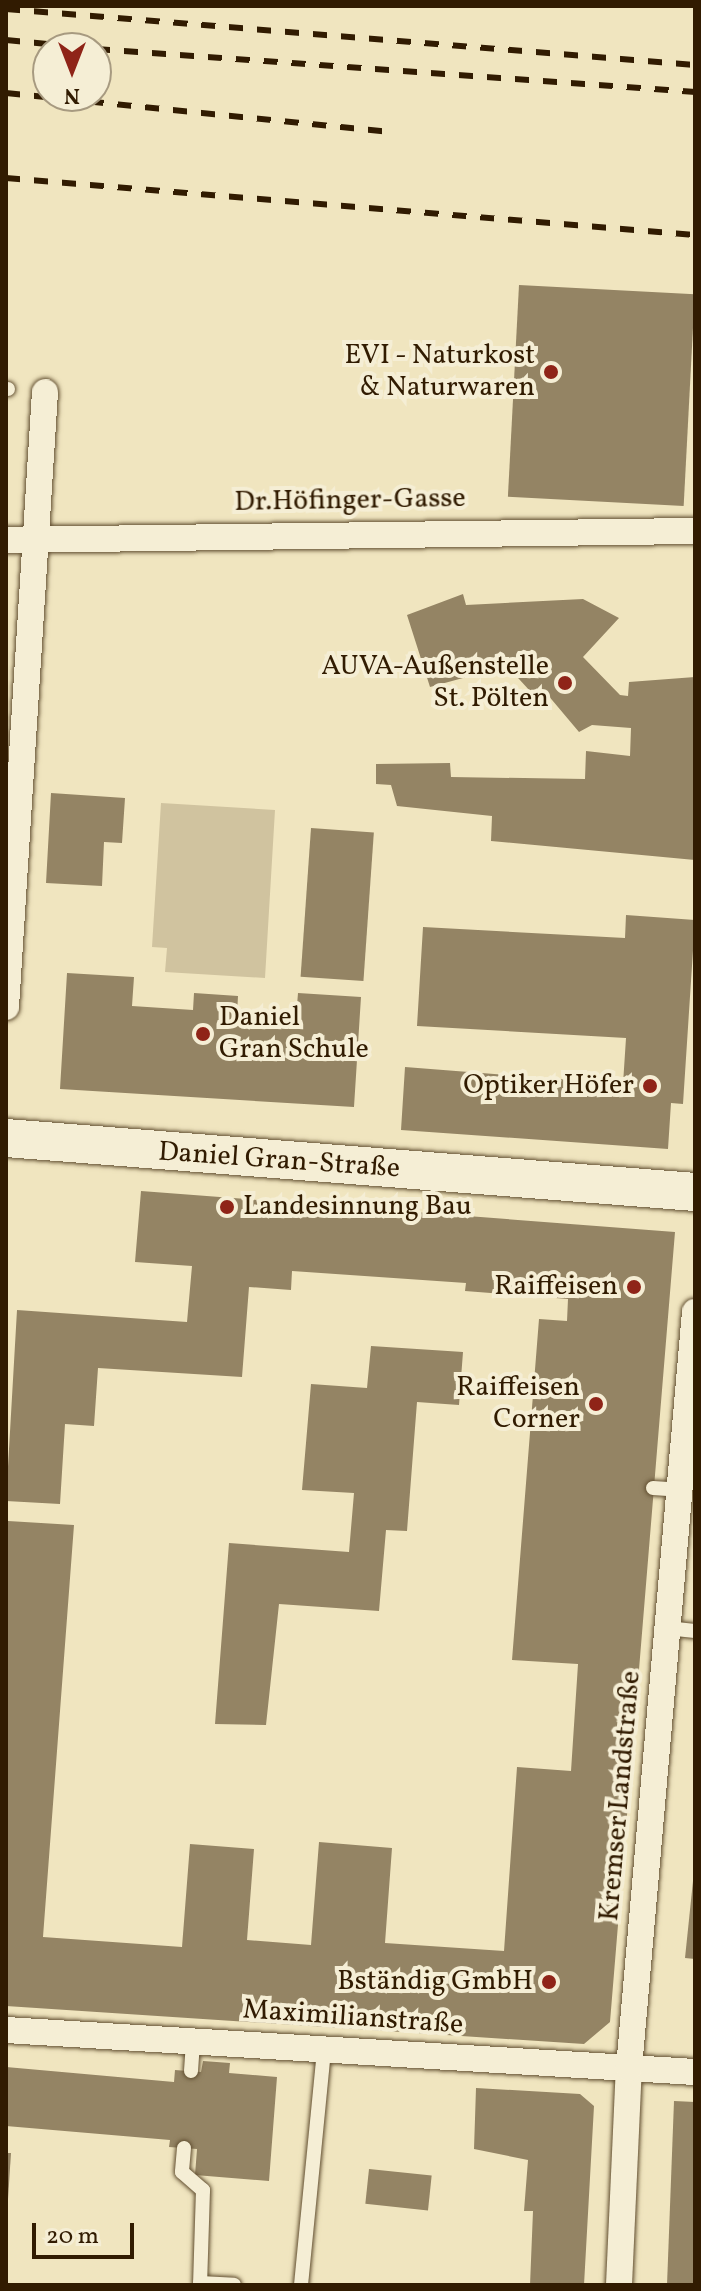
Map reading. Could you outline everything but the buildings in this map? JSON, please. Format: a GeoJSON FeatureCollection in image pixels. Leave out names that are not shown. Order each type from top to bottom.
{"type":"FeatureCollection","features":[{"type":"Feature","properties":{"kind":"street"},"geometry":{"type":"LineString","coordinates":[[6,1007],[12,798],[45,392]]}},
{"type":"Feature","properties":{"kind":"street","name":"Dr.Höfinger-Gasse"},"geometry":{"type":"LineString","coordinates":[[6,540],[34,542],[472,530],[695,531]]}},
{"type":"Feature","properties":{"kind":"street","name":"Daniel Gran-Straße"},"geometry":{"type":"LineString","coordinates":[[6,1138],[695,1192]]}},
{"type":"Feature","properties":{"kind":"street","name":"Kremser Landstraße"},"geometry":{"type":"LineString","coordinates":[[619,2285],[629,2068],[695,1312]]}},
{"type":"Feature","properties":{"kind":"street","name":"Maximilianstraße"},"geometry":{"type":"LineString","coordinates":[[6,2030],[695,2072]]}},
{"type":"Feature","properties":{"kind":"lane"},"geometry":{"type":"LineString","coordinates":[[653,1488],[679,1490]]}},
{"type":"Feature","properties":{"kind":"lane"},"geometry":{"type":"LineString","coordinates":[[667,1628],[695,1631]]}},
{"type":"Feature","properties":{"kind":"lane"},"geometry":{"type":"LineString","coordinates":[[191,2071],[193,2040]]}},
{"type":"Feature","properties":{"kind":"lane"},"geometry":{"type":"LineString","coordinates":[[301,2285],[324,2049]]}},
{"type":"Feature","properties":{"kind":"lane"},"geometry":{"type":"LineString","coordinates":[[184,2148],[182,2172],[203,2190],[200,2283],[234,2285]]}},
{"type":"Feature","properties":{"kind":"shaded area"},"geometry":{"type":"Polygon","coordinates":[[[161,803],[275,810],[265,978],[165,972],[167,948],[152,947],[161,803]]]}},
{"type":"Feature","properties":{"kind":"railway"},"geometry":{"type":"LineString","coordinates":[[6,9],[695,65]]}},
{"type":"Feature","properties":{"kind":"railway"},"geometry":{"type":"LineString","coordinates":[[6,40],[32,43]]}},
{"type":"Feature","properties":{"kind":"railway"},"geometry":{"type":"LineString","coordinates":[[112,50],[695,92]]}},
{"type":"Feature","properties":{"kind":"railway"},"geometry":{"type":"LineString","coordinates":[[6,93],[393,132]]}},
{"type":"Feature","properties":{"kind":"railway"},"geometry":{"type":"LineString","coordinates":[[6,178],[695,235]]}},
{"type":"Feature","properties":{"kind":"place","name":"EVI - Naturkost & Naturwaren"},"geometry":{"type":"Point","coordinates":[551,372]}},
{"type":"Feature","properties":{"kind":"place","name":"AUVA-Außenstelle St. Pölten"},"geometry":{"type":"Point","coordinates":[565,683]}},
{"type":"Feature","properties":{"kind":"place","name":"Daniel Gran Schule"},"geometry":{"type":"Point","coordinates":[203,1034]}},
{"type":"Feature","properties":{"kind":"place","name":"Optiker Höfer"},"geometry":{"type":"Point","coordinates":[650,1086]}},
{"type":"Feature","properties":{"kind":"place","name":"Landesinnung Bau"},"geometry":{"type":"Point","coordinates":[227,1207]}},
{"type":"Feature","properties":{"kind":"place","name":"Raiffeisen"},"geometry":{"type":"Point","coordinates":[634,1287]}},
{"type":"Feature","properties":{"kind":"place","name":"Raiffeisen Corner"},"geometry":{"type":"Point","coordinates":[596,1404]}},
{"type":"Feature","properties":{"kind":"place","name":"Bständig GmbH"},"geometry":{"type":"Point","coordinates":[549,1982]}}]}
